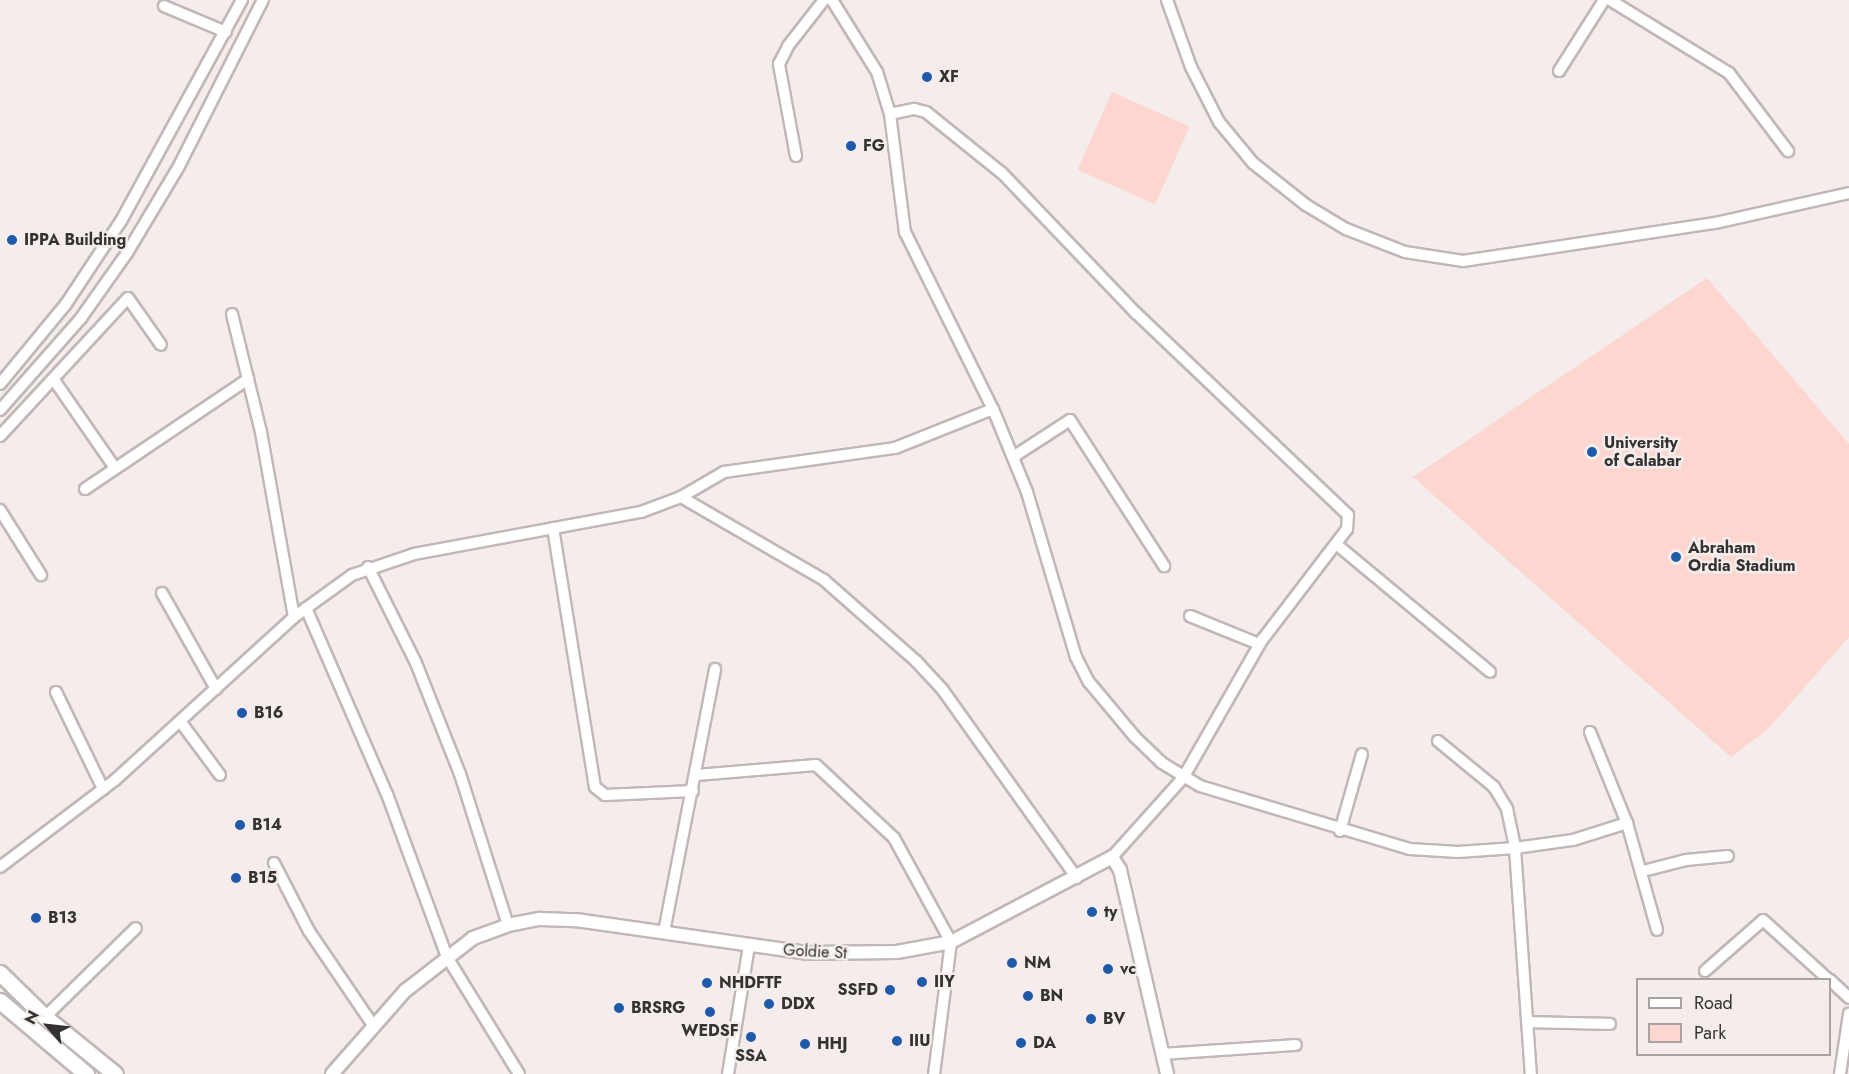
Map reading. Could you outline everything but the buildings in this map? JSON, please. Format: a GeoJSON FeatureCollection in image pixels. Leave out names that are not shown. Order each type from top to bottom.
{"type":"FeatureCollection","features":[{"type":"Feature","properties":{"kind":"main road"},"geometry":{"type":"LineString","coordinates":[[0,973],[45,1017],[115,1074]]}},
{"type":"Feature","properties":{"kind":"main road"},"geometry":{"type":"LineString","coordinates":[[0,1002],[86,1074]]}},
{"type":"Feature","properties":{"kind":"street"},"geometry":{"type":"LineString","coordinates":[[0,384],[92,268],[139,192],[242,0]]}},
{"type":"Feature","properties":{"kind":"street"},"geometry":{"type":"LineString","coordinates":[[0,410],[81,318],[127,253],[180,166],[262,0]]}},
{"type":"Feature","properties":{"kind":"street"},"geometry":{"type":"LineString","coordinates":[[796,156],[779,64],[788,46],[824,0]]}},
{"type":"Feature","properties":{"kind":"street"},"geometry":{"type":"LineString","coordinates":[[832,0],[877,72],[890,114],[905,232],[993,409],[1027,492],[1076,657],[1089,682],[1135,737],[1183,778],[1340,831],[1410,849],[1458,852],[1515,848],[1573,840],[1627,823]]}},
{"type":"Feature","properties":{"kind":"street"},"geometry":{"type":"LineString","coordinates":[[1167,0],[1191,67],[1219,122],[1252,163],[1306,205],[1346,229],[1405,252],[1463,261],[1715,223],[1849,194]]}},
{"type":"Feature","properties":{"kind":"street"},"geometry":{"type":"LineString","coordinates":[[1559,71],[1604,0]]}},
{"type":"Feature","properties":{"kind":"street"},"geometry":{"type":"LineString","coordinates":[[1610,0],[1729,73],[1788,151]]}},
{"type":"Feature","properties":{"kind":"street"},"geometry":{"type":"LineString","coordinates":[[164,6],[226,32]]}},
{"type":"Feature","properties":{"kind":"street"},"geometry":{"type":"LineString","coordinates":[[890,114],[914,110],[926,112],[1028,197],[1136,313],[1347,515],[1347,529],[1259,644],[1183,778],[1112,857],[1120,870],[1167,1074]]}},
{"type":"Feature","properties":{"kind":"street"},"geometry":{"type":"LineString","coordinates":[[0,436],[129,297],[161,345]]}},
{"type":"Feature","properties":{"kind":"street"},"geometry":{"type":"LineString","coordinates":[[232,314],[248,379],[294,617]]}},
{"type":"Feature","properties":{"kind":"street"},"geometry":{"type":"LineString","coordinates":[[85,489],[248,379]]}},
{"type":"Feature","properties":{"kind":"street"},"geometry":{"type":"LineString","coordinates":[[54,380],[115,468]]}},
{"type":"Feature","properties":{"kind":"street"},"geometry":{"type":"LineString","coordinates":[[0,867],[103,789],[216,690],[294,617],[368,567],[414,554],[641,512],[681,497],[724,472],[895,448],[993,409]]}},
{"type":"Feature","properties":{"kind":"street"},"geometry":{"type":"LineString","coordinates":[[1013,458],[1070,420],[1164,566]]}},
{"type":"Feature","properties":{"kind":"street"},"geometry":{"type":"LineString","coordinates":[[681,497],[824,580],[916,661],[942,689],[1077,878]]}},
{"type":"Feature","properties":{"kind":"street"},"geometry":{"type":"LineString","coordinates":[[0,510],[41,575]]}},
{"type":"Feature","properties":{"kind":"street"},"geometry":{"type":"LineString","coordinates":[[553,528],[595,787],[605,795],[693,791]]}},
{"type":"Feature","properties":{"kind":"street"},"geometry":{"type":"LineString","coordinates":[[1336,544],[1490,672]]}},
{"type":"Feature","properties":{"kind":"street"},"geometry":{"type":"LineString","coordinates":[[368,567],[420,673],[460,774],[508,925]]}},
{"type":"Feature","properties":{"kind":"street"},"geometry":{"type":"LineString","coordinates":[[162,593],[216,690]]}},
{"type":"Feature","properties":{"kind":"street"},"geometry":{"type":"LineString","coordinates":[[306,608],[387,794],[447,957],[519,1074]]}},
{"type":"Feature","properties":{"kind":"street"},"geometry":{"type":"LineString","coordinates":[[1190,616],[1259,644]]}},
{"type":"Feature","properties":{"kind":"street"},"geometry":{"type":"LineString","coordinates":[[664,932],[697,776],[715,669]]}},
{"type":"Feature","properties":{"kind":"street"},"geometry":{"type":"LineString","coordinates":[[56,692],[103,789]]}},
{"type":"Feature","properties":{"kind":"street"},"geometry":{"type":"LineString","coordinates":[[180,721],[220,775]]}},
{"type":"Feature","properties":{"kind":"street"},"geometry":{"type":"LineString","coordinates":[[1590,732],[1627,823],[1643,871],[1657,930]]}},
{"type":"Feature","properties":{"kind":"street"},"geometry":{"type":"LineString","coordinates":[[1438,741],[1503,798],[1515,848],[1531,1074]]}},
{"type":"Feature","properties":{"kind":"street"},"geometry":{"type":"LineString","coordinates":[[1340,831],[1362,754]]}},
{"type":"Feature","properties":{"kind":"street"},"geometry":{"type":"LineString","coordinates":[[697,776],[820,767],[904,850],[951,942],[934,1074]]}},
{"type":"Feature","properties":{"kind":"street"},"geometry":{"type":"LineString","coordinates":[[1643,871],[1686,860],[1728,856]]}},
{"type":"Feature","properties":{"kind":"street","name":"Goldie St"},"geometry":{"type":"LineString","coordinates":[[332,1074],[405,991],[473,938],[508,925],[557,919],[664,932],[749,946],[849,954],[897,952],[951,942],[1077,878],[1112,857]]}},
{"type":"Feature","properties":{"kind":"street"},"geometry":{"type":"LineString","coordinates":[[274,863],[309,931],[373,1025]]}},
{"type":"Feature","properties":{"kind":"street"},"geometry":{"type":"LineString","coordinates":[[1705,971],[1763,921],[1827,978]]}},
{"type":"Feature","properties":{"kind":"street"},"geometry":{"type":"LineString","coordinates":[[45,1017],[136,928]]}},
{"type":"Feature","properties":{"kind":"street"},"geometry":{"type":"LineString","coordinates":[[728,1074],[749,946]]}},
{"type":"Feature","properties":{"kind":"street"},"geometry":{"type":"LineString","coordinates":[[1831,982],[1849,998]]}},
{"type":"Feature","properties":{"kind":"street"},"geometry":{"type":"LineString","coordinates":[[1840,1074],[1849,1014]]}},
{"type":"Feature","properties":{"kind":"street"},"geometry":{"type":"LineString","coordinates":[[1529,1022],[1610,1024]]}},
{"type":"Feature","properties":{"kind":"street"},"geometry":{"type":"LineString","coordinates":[[1163,1054],[1296,1045]]}},
{"type":"Feature","properties":{"kind":"green space"},"geometry":{"type":"Polygon","coordinates":[[[1112,92],[1190,127],[1155,204],[1077,170],[1112,92]]]}},
{"type":"Feature","properties":{"kind":"green space","name":"Abraham Ordia Stadium"},"geometry":{"type":"Polygon","coordinates":[[[1707,278],[1849,444],[1849,637],[1767,730],[1731,757],[1413,477],[1707,278]]]}},
{"type":"Feature","properties":{"kind":"place","name":"XF"},"geometry":{"type":"Point","coordinates":[927,77]}},
{"type":"Feature","properties":{"kind":"place","name":"FG"},"geometry":{"type":"Point","coordinates":[851,146]}},
{"type":"Feature","properties":{"kind":"place","name":"IPPA Building"},"geometry":{"type":"Point","coordinates":[12,240]}},
{"type":"Feature","properties":{"kind":"place","name":"University of Calabar"},"geometry":{"type":"Point","coordinates":[1592,452]}},
{"type":"Feature","properties":{"kind":"place","name":"Abraham Ordia Stadium"},"geometry":{"type":"Point","coordinates":[1676,557]}},
{"type":"Feature","properties":{"kind":"place","name":"B16"},"geometry":{"type":"Point","coordinates":[242,713]}},
{"type":"Feature","properties":{"kind":"place","name":"B14"},"geometry":{"type":"Point","coordinates":[240,825]}},
{"type":"Feature","properties":{"kind":"place","name":"B15"},"geometry":{"type":"Point","coordinates":[236,878]}},
{"type":"Feature","properties":{"kind":"place","name":"ty"},"geometry":{"type":"Point","coordinates":[1092,912]}},
{"type":"Feature","properties":{"kind":"place","name":"B13"},"geometry":{"type":"Point","coordinates":[36,918]}},
{"type":"Feature","properties":{"kind":"place","name":"NM"},"geometry":{"type":"Point","coordinates":[1012,963]}},
{"type":"Feature","properties":{"kind":"place","name":"vc"},"geometry":{"type":"Point","coordinates":[1108,969]}},
{"type":"Feature","properties":{"kind":"place","name":"IIY"},"geometry":{"type":"Point","coordinates":[922,982]}},
{"type":"Feature","properties":{"kind":"place","name":"NHDFTF"},"geometry":{"type":"Point","coordinates":[707,983]}},
{"type":"Feature","properties":{"kind":"place","name":"SSFD"},"geometry":{"type":"Point","coordinates":[890,990]}},
{"type":"Feature","properties":{"kind":"place","name":"BN"},"geometry":{"type":"Point","coordinates":[1028,996]}},
{"type":"Feature","properties":{"kind":"place","name":"DDX"},"geometry":{"type":"Point","coordinates":[769,1004]}},
{"type":"Feature","properties":{"kind":"place","name":"BRSRG"},"geometry":{"type":"Point","coordinates":[619,1008]}},
{"type":"Feature","properties":{"kind":"place","name":"WEDSF"},"geometry":{"type":"Point","coordinates":[710,1012]}},
{"type":"Feature","properties":{"kind":"place","name":"BV"},"geometry":{"type":"Point","coordinates":[1091,1019]}},
{"type":"Feature","properties":{"kind":"place","name":"SSA"},"geometry":{"type":"Point","coordinates":[751,1037]}},
{"type":"Feature","properties":{"kind":"place","name":"IIU"},"geometry":{"type":"Point","coordinates":[897,1041]}},
{"type":"Feature","properties":{"kind":"place","name":"DA"},"geometry":{"type":"Point","coordinates":[1021,1043]}},
{"type":"Feature","properties":{"kind":"place","name":"HHJ"},"geometry":{"type":"Point","coordinates":[805,1044]}}]}
